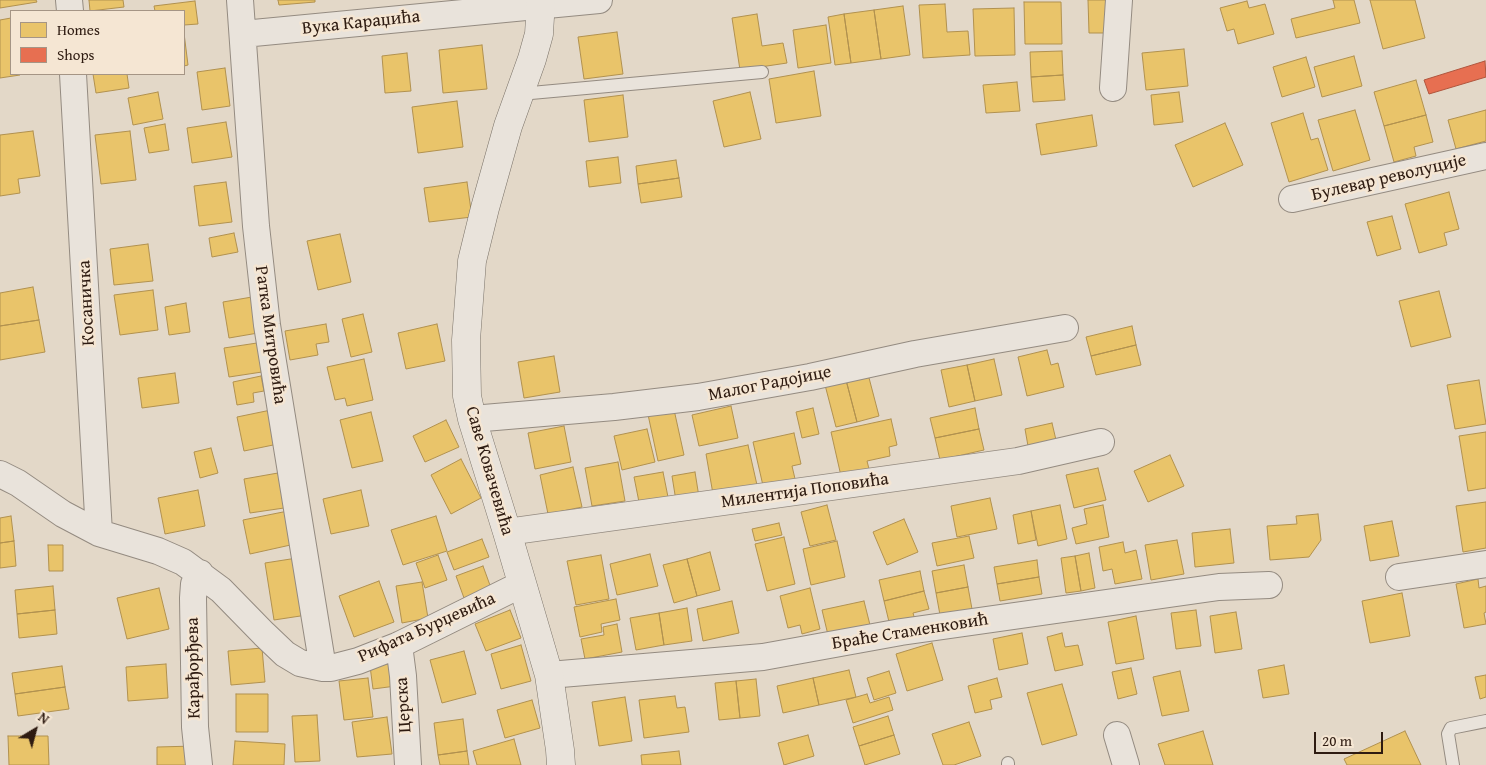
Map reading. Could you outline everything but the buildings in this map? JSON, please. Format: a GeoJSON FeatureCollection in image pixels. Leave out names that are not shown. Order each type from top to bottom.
{"type":"FeatureCollection","features":[{"type":"Feature","properties":{"kind":"street","name":"Ратка Митровића"},"geometry":{"type":"LineString","coordinates":[[240,0],[256,226],[267,325],[323,668]]}},
{"type":"Feature","properties":{"kind":"street","name":"Вука Караџића"},"geometry":{"type":"LineString","coordinates":[[243,34],[541,2],[599,0]]}},
{"type":"Feature","properties":{"kind":"street"},"geometry":{"type":"LineString","coordinates":[[1113,88],[1119,0]]}},
{"type":"Feature","properties":{"kind":"street","name":"Саве Ковачевића"},"geometry":{"type":"LineString","coordinates":[[541,2],[539,34],[506,136],[472,261],[466,340],[467,396],[472,419],[549,675],[561,765]]}},
{"type":"Feature","properties":{"kind":"street","name":"Косаничка"},"geometry":{"type":"LineString","coordinates":[[73,75],[99,533]]}},
{"type":"Feature","properties":{"kind":"street","name":"Булевар револуције"},"geometry":{"type":"LineString","coordinates":[[1292,199],[1486,156]]}},
{"type":"Feature","properties":{"kind":"street","name":"Малог Радојице"},"geometry":{"type":"LineString","coordinates":[[472,419],[614,407],[698,397],[810,377],[915,354],[1065,328]]}},
{"type":"Feature","properties":{"kind":"street","name":"Милентија Поповића"},"geometry":{"type":"LineString","coordinates":[[507,532],[1018,462],[1101,442]]}},
{"type":"Feature","properties":{"kind":"street","name":"Рифата Бурџевића"},"geometry":{"type":"LineString","coordinates":[[0,474],[18,483],[63,514],[99,533],[158,551],[183,562],[222,590],[285,654],[300,663],[323,668],[331,668],[358,660],[399,645],[522,584]]}},
{"type":"Feature","properties":{"kind":"street"},"geometry":{"type":"LineString","coordinates":[[1399,577],[1486,564]]}},
{"type":"Feature","properties":{"kind":"street","name":"Карађорђева"},"geometry":{"type":"LineString","coordinates":[[199,765],[195,727],[193,598],[194,584],[200,573]]}},
{"type":"Feature","properties":{"kind":"street","name":"Браће Стаменковић"},"geometry":{"type":"LineString","coordinates":[[549,675],[763,657],[901,632],[1218,587],[1269,585]]}},
{"type":"Feature","properties":{"kind":"street","name":"Церска"},"geometry":{"type":"LineString","coordinates":[[399,645],[403,676],[408,765]]}},
{"type":"Feature","properties":{"kind":"street"},"geometry":{"type":"LineString","coordinates":[[1117,735],[1126,765]]}},
{"type":"Feature","properties":{"kind":"lane"},"geometry":{"type":"LineString","coordinates":[[520,94],[762,72]]}},
{"type":"Feature","properties":{"kind":"lane"},"geometry":{"type":"LineString","coordinates":[[1453,765],[1448,734],[1451,728],[1486,720]]}}]}
